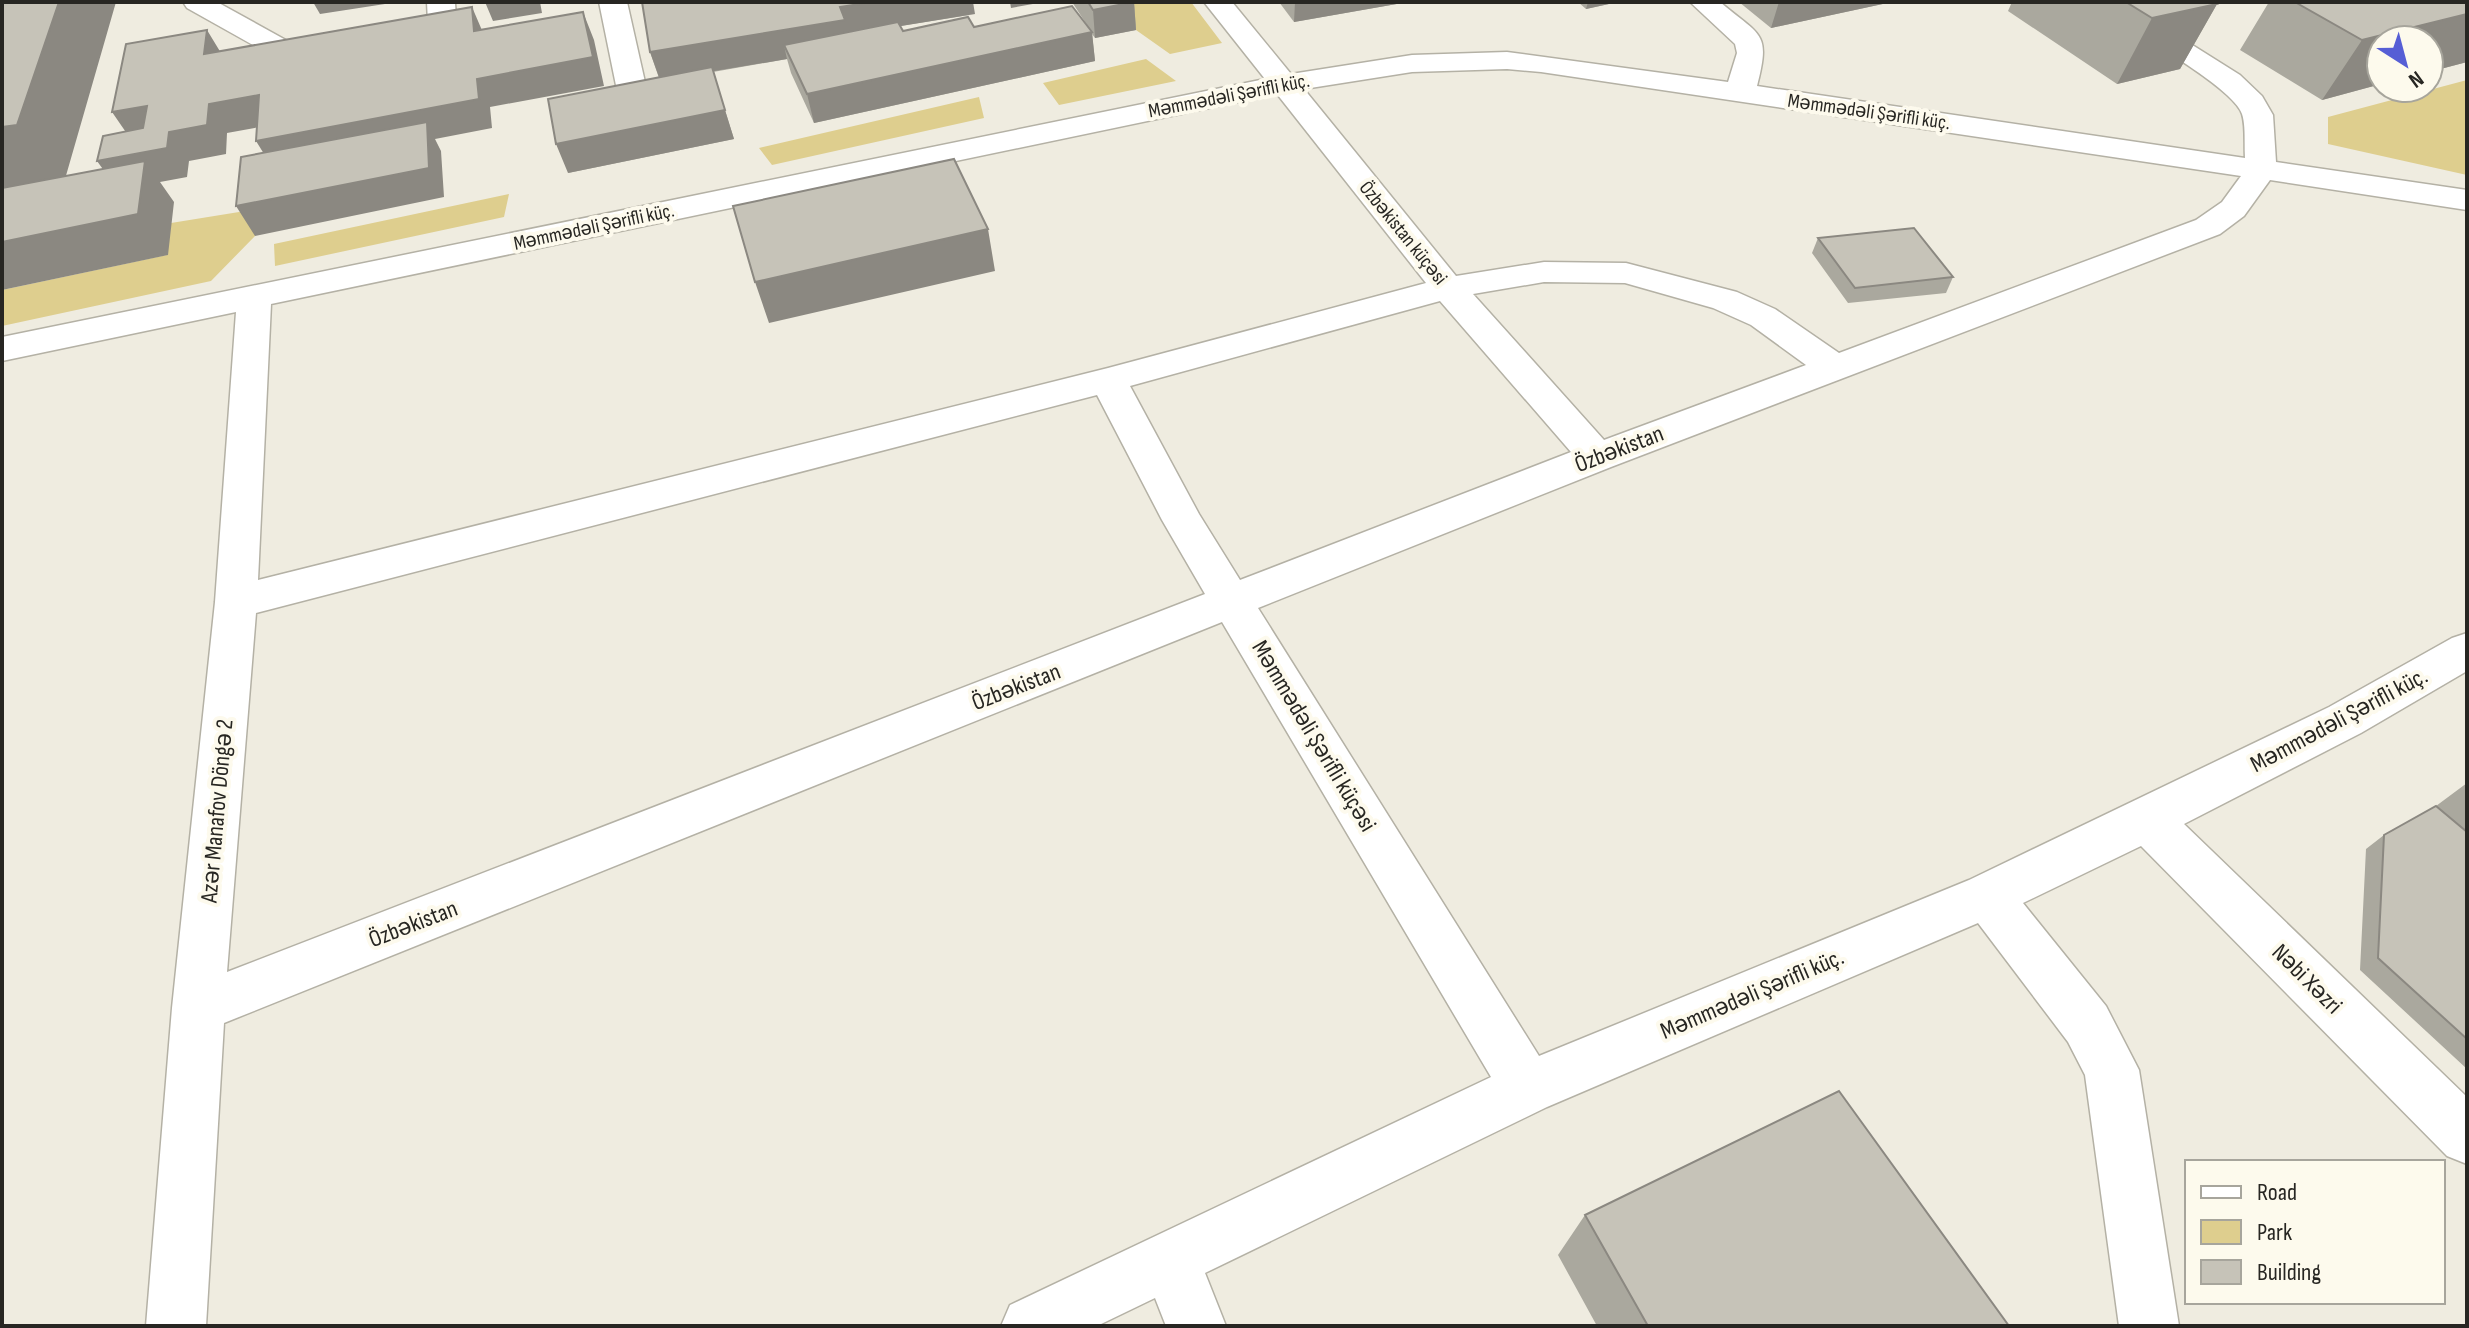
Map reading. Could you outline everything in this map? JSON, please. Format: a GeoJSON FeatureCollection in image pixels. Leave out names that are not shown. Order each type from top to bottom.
{"type":"FeatureCollection","features":[{"type":"Feature","properties":{"kind":"street"},"geometry":{"type":"LineString","coordinates":[[197,2],[297,58],[360,51],[428,37],[442,24],[441,2]]}},
{"type":"Feature","properties":{"kind":"street"},"geometry":{"type":"LineString","coordinates":[[613,2],[634,100]]}},
{"type":"Feature","properties":{"kind":"street","name":"Özbəkistan küçəsi"},"geometry":{"type":"LineString","coordinates":[[1218,2],[1448,288],[1597,457]]}},
{"type":"Feature","properties":{"kind":"street"},"geometry":{"type":"LineString","coordinates":[[1704,2],[1735,25],[1749,41],[1751,53],[1740,93]]}},
{"type":"Feature","properties":{"kind":"street"},"geometry":{"type":"LineString","coordinates":[[2111,6],[2148,2]]}},
{"type":"Feature","properties":{"kind":"street"},"geometry":{"type":"LineString","coordinates":[[2111,6],[2230,81],[2251,102],[2258,115],[2261,170]]}},
{"type":"Feature","properties":{"kind":"street","name":"Məmmədəli Şərifli küç."},"geometry":{"type":"LineString","coordinates":[[2,349],[1284,84],[1423,61],[1489,57],[2467,200]]}},
{"type":"Feature","properties":{"kind":"street","name":"Özbəkistan"},"geometry":{"type":"LineString","coordinates":[[198,1008],[1597,457],[2208,227],[2233,209],[2261,170]]}},
{"type":"Feature","properties":{"kind":"street"},"geometry":{"type":"LineString","coordinates":[[236,602],[1108,380],[1448,288],[1544,272],[1626,273],[1725,300],[1763,317],[1834,367]]}},
{"type":"Feature","properties":{"kind":"street","name":"Azər Manafov Döngə 2"},"geometry":{"type":"LineString","coordinates":[[176,1326],[198,1008],[236,602],[254,297]]}},
{"type":"Feature","properties":{"kind":"street","name":"Məmmədəli Şərifli küçəsi"},"geometry":{"type":"LineString","coordinates":[[1108,380],[1182,520],[1528,1088]]}},
{"type":"Feature","properties":{"kind":"street","name":"Məmmədəli Şərifli küç."},"geometry":{"type":"LineString","coordinates":[[1031,1326],[1528,1088],[1987,896],[2345,720],[2467,650]]}},
{"type":"Feature","properties":{"kind":"street","name":"Nəbi Xəzri"},"geometry":{"type":"LineString","coordinates":[[2147,820],[2467,1136]]}},
{"type":"Feature","properties":{"kind":"street"},"geometry":{"type":"LineString","coordinates":[[1987,896],[2087,1024],[2112,1070],[2149,1326]]}},
{"type":"Feature","properties":{"kind":"street"},"geometry":{"type":"LineString","coordinates":[[1169,1258],[1196,1326]]}},
{"type":"Feature","properties":{"kind":"green space"},"geometry":{"type":"Polygon","coordinates":[[[1116,2],[1191,2],[1222,43],[1170,54],[1136,30],[1116,2]]]}},
{"type":"Feature","properties":{"kind":"green space"},"geometry":{"type":"Polygon","coordinates":[[[1146,59],[1176,81],[1059,105],[1043,83],[1146,59]]]}},
{"type":"Feature","properties":{"kind":"green space"},"geometry":{"type":"Polygon","coordinates":[[[2467,80],[2467,175],[2328,144],[2328,117],[2377,104],[2445,104],[2445,86],[2467,80]]]}},
{"type":"Feature","properties":{"kind":"green space"},"geometry":{"type":"Polygon","coordinates":[[[979,97],[984,118],[772,165],[759,148],[979,97]]]}},
{"type":"Feature","properties":{"kind":"green space"},"geometry":{"type":"Polygon","coordinates":[[[509,194],[504,217],[275,266],[274,244],[509,194]]]}},
{"type":"Feature","properties":{"kind":"green space"},"geometry":{"type":"Polygon","coordinates":[[[257,209],[255,236],[211,281],[2,326],[2,290],[167,255],[171,223],[257,209]]]}},
{"type":"Feature","properties":{"kind":"building"},"geometry":{"type":"Polygon","coordinates":[[[2,2],[59,2],[17,125],[2,127],[2,2]]]}},
{"type":"Feature","properties":{"kind":"building"},"geometry":{"type":"Polygon","coordinates":[[[642,2],[872,2],[840,7],[845,20],[650,52],[642,2]]]}},
{"type":"Feature","properties":{"kind":"building"},"geometry":{"type":"Polygon","coordinates":[[[1088,2],[1134,2],[1093,10],[1088,2]]]}},
{"type":"Feature","properties":{"kind":"building"},"geometry":{"type":"Polygon","coordinates":[[[2126,2],[2215,2],[2217,4],[2152,18],[2126,2]]]}},
{"type":"Feature","properties":{"kind":"building"},"geometry":{"type":"Polygon","coordinates":[[[2295,2],[2467,2],[2467,14],[2427,24],[2365,24],[2365,39],[2295,2]]]}},
{"type":"Feature","properties":{"kind":"building"},"geometry":{"type":"Polygon","coordinates":[[[1072,6],[1092,32],[807,94],[784,45],[898,22],[903,31],[968,17],[974,27],[1072,6]]]}},
{"type":"Feature","properties":{"kind":"building"},"geometry":{"type":"Polygon","coordinates":[[[472,7],[474,31],[583,12],[593,57],[477,79],[479,99],[256,141],[259,95],[209,104],[207,125],[169,132],[167,148],[97,161],[103,136],[143,128],[147,106],[112,112],[126,44],[207,30],[204,54],[472,7]]]}},
{"type":"Feature","properties":{"kind":"building"},"geometry":{"type":"Polygon","coordinates":[[[712,67],[725,110],[556,144],[548,99],[712,67]]]}},
{"type":"Feature","properties":{"kind":"building"},"geometry":{"type":"Polygon","coordinates":[[[427,122],[429,168],[236,206],[241,157],[427,122]]]}},
{"type":"Feature","properties":{"kind":"building"},"geometry":{"type":"Polygon","coordinates":[[[954,159],[988,229],[755,282],[733,206],[954,159]]]}},
{"type":"Feature","properties":{"kind":"building"},"geometry":{"type":"Polygon","coordinates":[[[145,161],[138,214],[2,242],[2,188],[145,161]]]}},
{"type":"Feature","properties":{"kind":"building"},"geometry":{"type":"Polygon","coordinates":[[[1914,228],[1953,277],[1855,288],[1818,238],[1914,228]]]}},
{"type":"Feature","properties":{"kind":"building"},"geometry":{"type":"Polygon","coordinates":[[[2436,806],[2467,832],[2467,1039],[2378,958],[2384,835],[2436,806]]]}},
{"type":"Feature","properties":{"kind":"building"},"geometry":{"type":"Polygon","coordinates":[[[1839,1091],[2009,1326],[1648,1326],[1585,1215],[1839,1091]]]}}]}
